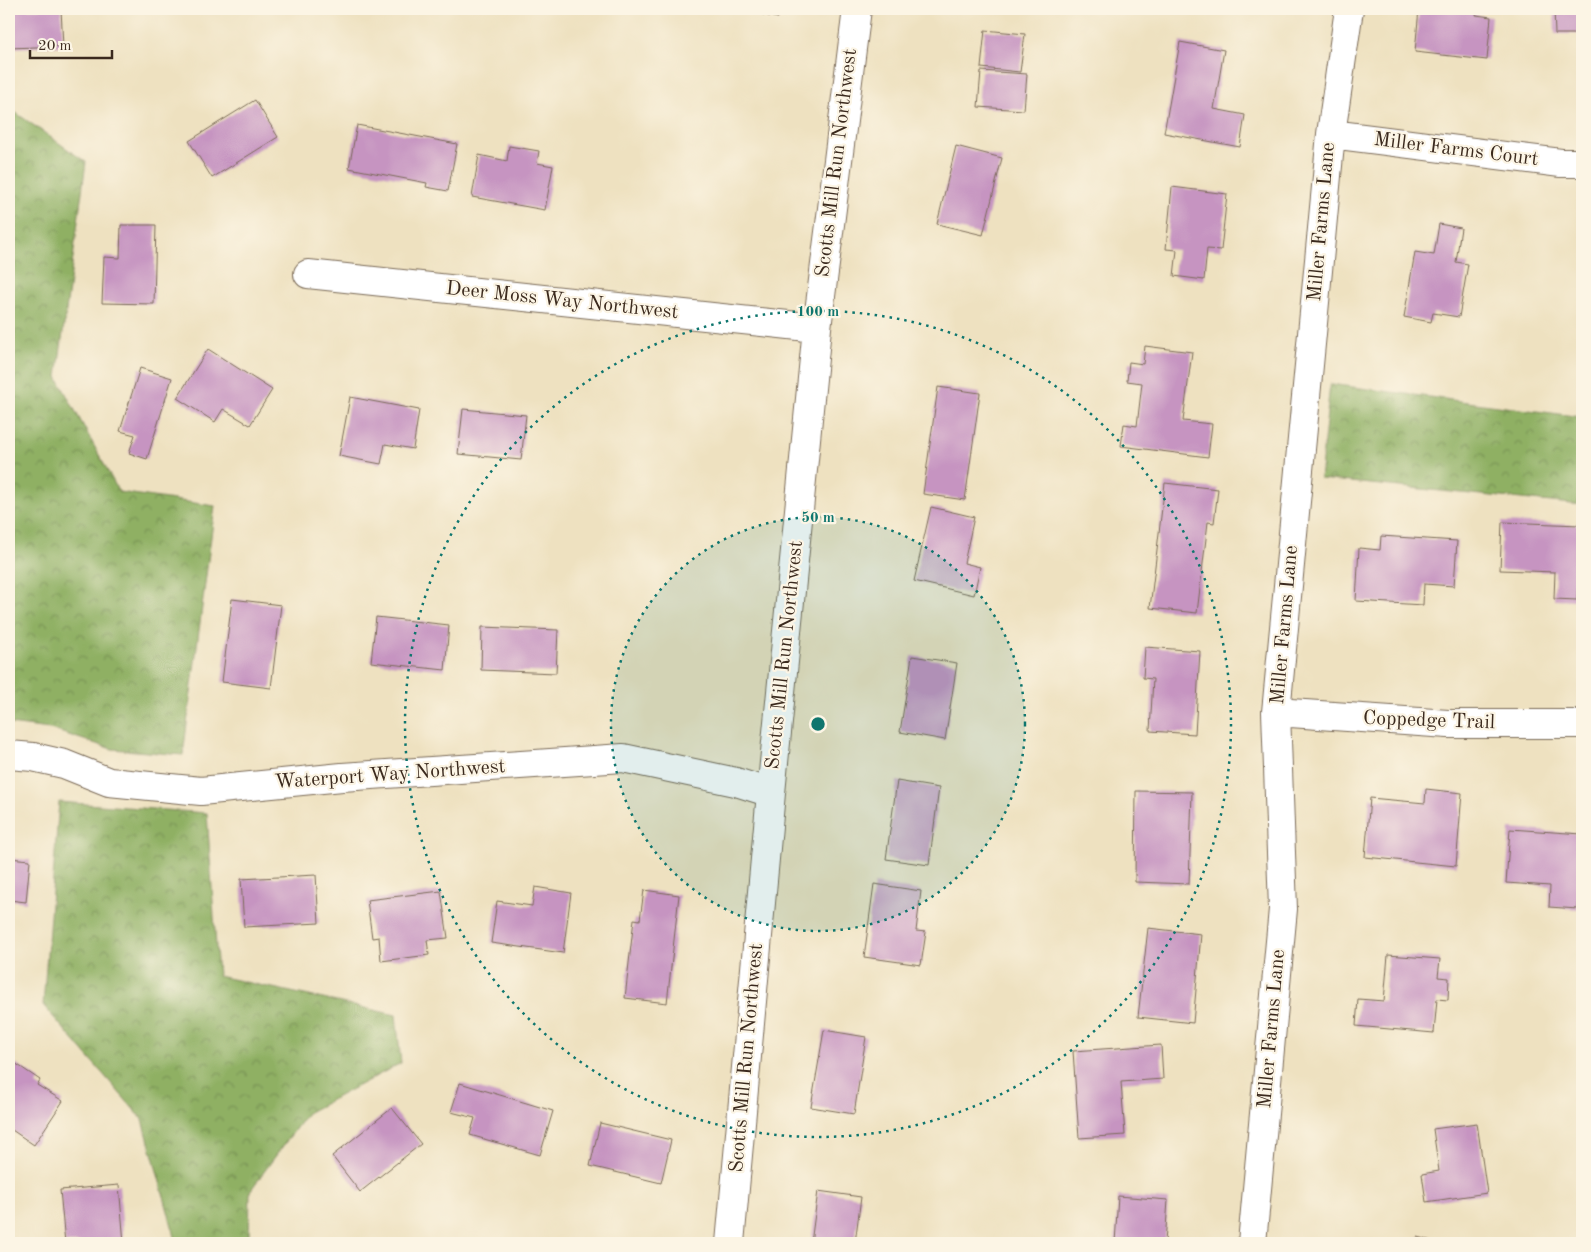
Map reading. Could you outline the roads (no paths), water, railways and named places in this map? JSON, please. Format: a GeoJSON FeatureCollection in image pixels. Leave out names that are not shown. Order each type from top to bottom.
{"type":"FeatureCollection","features":[{"type":"Feature","properties":{"kind":"street","name":"Scotts Mill Run Northwest"},"geometry":{"type":"LineString","coordinates":[[730,1243],[771,793],[817,328],[857,9]]}},
{"type":"Feature","properties":{"kind":"street","name":"Miller Farms Lane"},"geometry":{"type":"LineString","coordinates":[[1252,1243],[1283,908],[1276,712],[1330,134],[1349,9]]}},
{"type":"Feature","properties":{"kind":"street","name":"Miller Farms Court"},"geometry":{"type":"LineString","coordinates":[[1330,134],[1560,163],[1582,163]]}},
{"type":"Feature","properties":{"kind":"street","name":"Deer Moss Way Northwest"},"geometry":{"type":"LineString","coordinates":[[308,274],[817,328]]}},
{"type":"Feature","properties":{"kind":"street","name":"Coppedge Trail"},"geometry":{"type":"LineString","coordinates":[[1276,712],[1448,724],[1582,724]]}},
{"type":"Feature","properties":{"kind":"street","name":"Waterport Way Northwest"},"geometry":{"type":"LineString","coordinates":[[9,755],[33,757],[64,764],[109,782],[201,791],[342,777],[623,758],[736,782],[771,793]]}}]}
